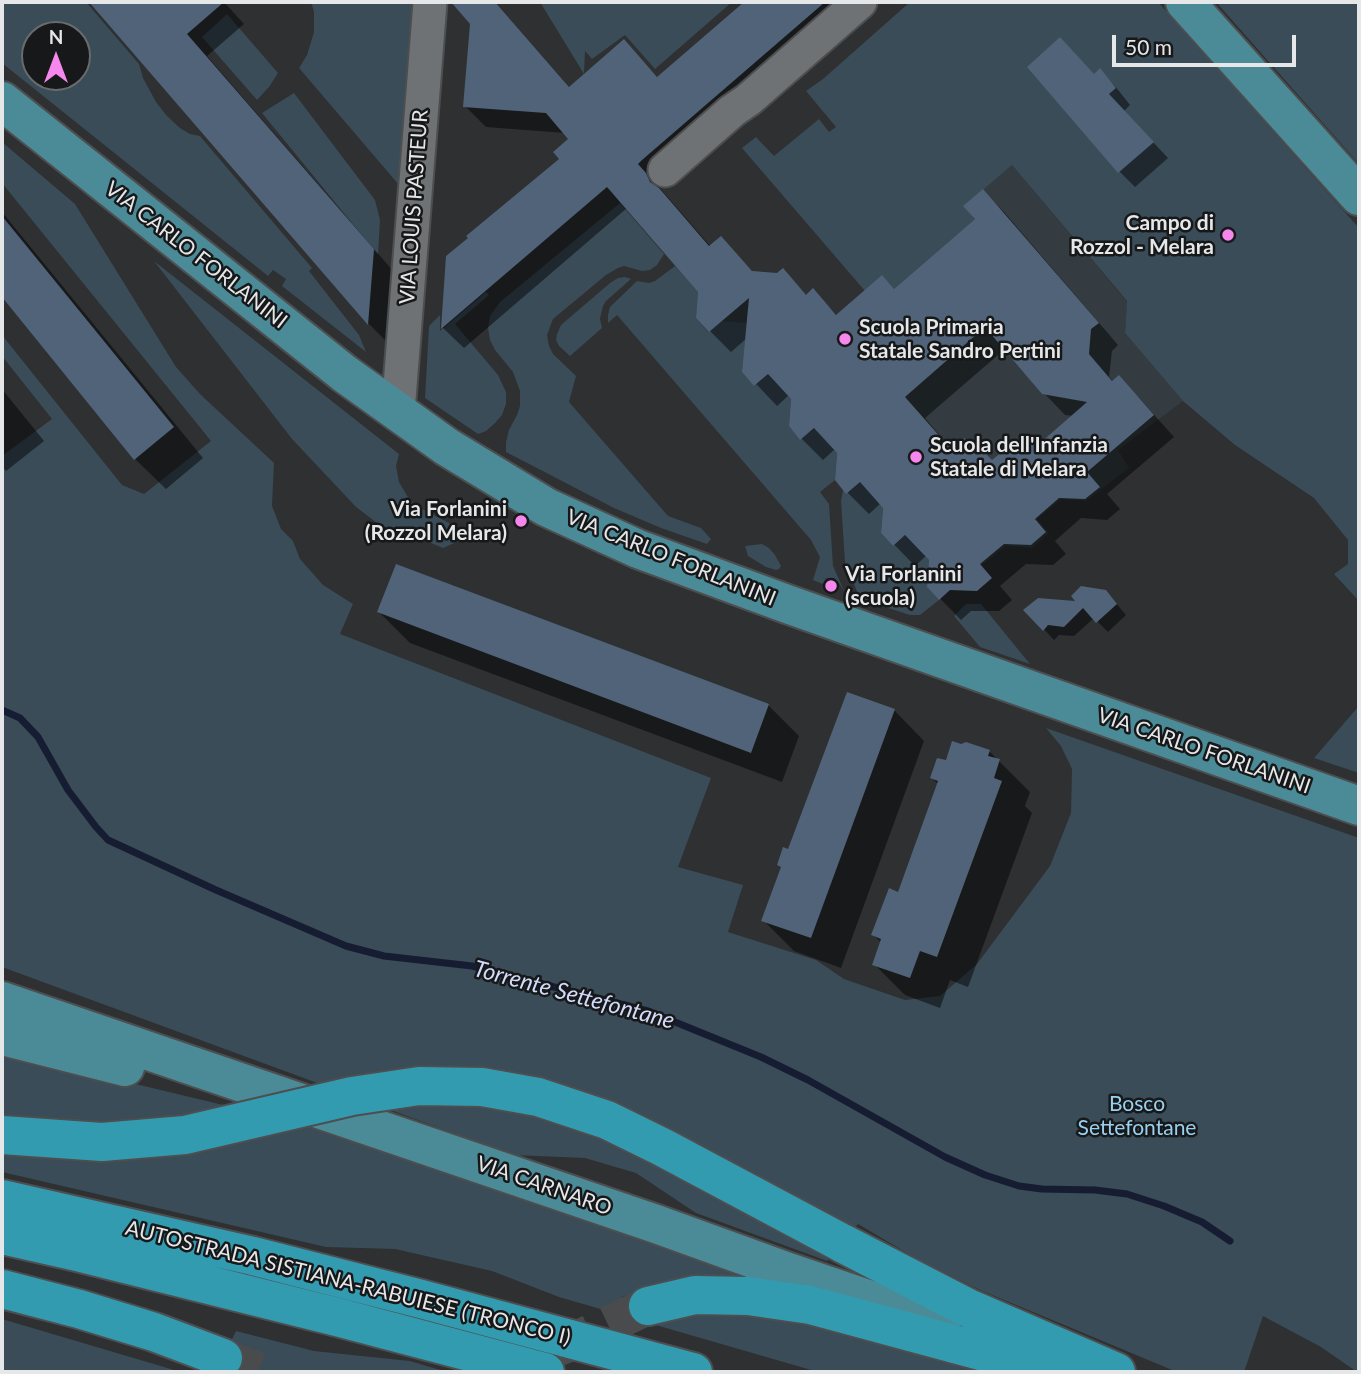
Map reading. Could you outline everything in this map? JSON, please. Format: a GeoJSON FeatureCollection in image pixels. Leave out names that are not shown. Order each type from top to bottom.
{"type":"FeatureCollection","features":[{"type":"Feature","properties":{"kind":"highway"},"geometry":{"type":"LineString","coordinates":[[2,1135],[102,1142],[185,1135],[352,1096],[419,1086],[482,1087],[538,1097],[607,1120],[968,1308],[1116,1372]]}},
{"type":"Feature","properties":{"kind":"highway","name":"AUTOSTRADA SISTIANA-RABUIESE (TRONCO I)"},"geometry":{"type":"LineString","coordinates":[[2,1199],[80,1235],[337,1317],[544,1372]]}},
{"type":"Feature","properties":{"kind":"highway","name":"AUTOSTRADA SISTIANA-RABUIESE (TRONCO I)"},"geometry":{"type":"LineString","coordinates":[[2,1235],[80,1235],[253,1256],[693,1372]]}},
{"type":"Feature","properties":{"kind":"highway"},"geometry":{"type":"LineString","coordinates":[[2,1289],[154,1332],[223,1358]]}},
{"type":"Feature","properties":{"kind":"highway"},"geometry":{"type":"LineString","coordinates":[[649,1306],[695,1295],[748,1296],[810,1305],[1058,1372]]}},
{"type":"Feature","properties":{"kind":"main road"},"geometry":{"type":"LineString","coordinates":[[1185,2],[1359,196]]}},
{"type":"Feature","properties":{"kind":"main road","name":"VIA CARLO FORLANINI"},"geometry":{"type":"LineString","coordinates":[[2,101],[345,374],[447,447],[546,508],[638,549],[1359,806]]}},
{"type":"Feature","properties":{"kind":"main road","name":"VIA CARNARO"},"geometry":{"type":"LineString","coordinates":[[2,1001],[1086,1372]]}},
{"type":"Feature","properties":{"kind":"main road"},"geometry":{"type":"LineString","coordinates":[[2,1036],[160,1076],[263,1091]]}},
{"type":"Feature","properties":{"kind":"street","name":"VIA LOUIS PASTEUR"},"geometry":{"type":"LineString","coordinates":[[398,412],[430,2]]}},
{"type":"Feature","properties":{"kind":"street"},"geometry":{"type":"LineString","coordinates":[[666,170],[860,2]]}},
{"type":"Feature","properties":{"kind":"shaded area"},"geometry":{"type":"Polygon","coordinates":[[[1012,165],[1127,302],[1125,333],[1183,401],[1118,450],[1129,468],[1086,501],[1061,499],[1037,519],[1049,533],[1032,548],[1006,546],[982,565],[992,578],[982,587],[977,591],[950,590],[939,600],[927,587],[906,535],[893,546],[881,533],[883,507],[860,482],[847,494],[835,480],[837,453],[815,428],[800,440],[789,426],[791,399],[769,374],[754,386],[696,318],[676,268],[721,236],[752,271],[776,273],[783,268],[806,294],[813,288],[837,315],[882,275],[895,288],[974,220],[963,206],[1012,165]]]}},
{"type":"Feature","properties":{"kind":"green space"},"geometry":{"type":"Polygon","coordinates":[[[2,2],[86,2],[139,64],[143,78],[167,116],[180,128],[200,136],[312,268],[309,271],[359,335],[366,352],[282,286],[286,279],[273,270],[268,276],[37,91],[91,91],[91,21],[21,21],[21,78],[2,63],[2,2]]]}},
{"type":"Feature","properties":{"kind":"green space"},"geometry":{"type":"Polygon","coordinates":[[[311,2],[412,2],[399,185],[299,68],[307,55],[314,32],[311,2]]]}},
{"type":"Feature","properties":{"kind":"green space"},"geometry":{"type":"Polygon","coordinates":[[[540,2],[732,2],[655,69],[625,35],[592,59],[585,51],[584,74],[540,2]]]}},
{"type":"Feature","properties":{"kind":"green space"},"geometry":{"type":"Polygon","coordinates":[[[910,2],[1158,2],[1359,228],[1359,601],[1334,574],[1348,564],[1348,540],[1314,498],[1235,445],[1183,401],[1125,333],[1127,301],[1012,165],[964,206],[975,219],[894,289],[882,276],[865,291],[742,148],[756,137],[774,156],[819,119],[829,132],[836,127],[806,91],[910,2]]]}},
{"type":"Feature","properties":{"kind":"green space"},"geometry":{"type":"Polygon","coordinates":[[[1216,2],[1359,2],[1359,164],[1216,2]]]}},
{"type":"Feature","properties":{"kind":"green space"},"geometry":{"type":"Polygon","coordinates":[[[227,14],[278,73],[257,100],[202,37],[227,14]]]}},
{"type":"Feature","properties":{"kind":"green space"},"geometry":{"type":"Polygon","coordinates":[[[294,93],[375,200],[380,220],[378,255],[262,113],[294,93]]]}},
{"type":"Feature","properties":{"kind":"green space","name":"Bosco Settefontane"},"geometry":{"type":"Polygon","coordinates":[[[2,142],[75,204],[176,367],[200,394],[274,463],[272,506],[281,529],[293,541],[300,559],[323,585],[353,604],[340,634],[711,778],[678,867],[743,885],[728,932],[816,960],[844,979],[905,1000],[940,996],[977,964],[1050,866],[1071,813],[1072,769],[1061,746],[1046,728],[1359,838],[1359,1372],[1321,1347],[1263,1316],[1244,1372],[1177,1372],[980,1290],[917,1259],[858,1224],[827,1261],[696,1213],[636,1173],[585,1158],[513,1155],[2,967],[2,456],[52,419],[2,356],[2,335],[122,485],[144,494],[211,441],[2,183],[2,142]]]}},
{"type":"Feature","properties":{"kind":"green space"},"geometry":{"type":"Polygon","coordinates":[[[620,203],[664,254],[650,270],[642,271],[624,266],[606,275],[553,319],[547,335],[549,346],[553,354],[576,376],[569,402],[668,516],[701,528],[711,539],[707,544],[614,508],[506,452],[509,430],[520,406],[520,391],[513,372],[490,340],[490,316],[500,302],[620,203]]]}},
{"type":"Feature","properties":{"kind":"green space"},"geometry":{"type":"Polygon","coordinates":[[[154,261],[399,454],[396,466],[399,482],[409,499],[455,526],[466,538],[443,548],[409,534],[402,542],[356,507],[292,439],[154,261]]]}},
{"type":"Feature","properties":{"kind":"green space"},"geometry":{"type":"Polygon","coordinates":[[[675,266],[698,292],[696,318],[708,332],[722,321],[747,323],[742,372],[755,386],[768,374],[791,399],[789,426],[800,439],[815,428],[837,453],[835,480],[820,492],[829,504],[833,566],[845,593],[839,583],[826,578],[823,584],[813,580],[820,557],[811,540],[617,315],[608,323],[610,307],[637,281],[655,281],[675,266]]]}},
{"type":"Feature","properties":{"kind":"green space"},"geometry":{"type":"Polygon","coordinates":[[[625,277],[631,279],[603,306],[600,319],[602,328],[570,356],[556,340],[561,325],[610,283],[625,277]]]}},
{"type":"Feature","properties":{"kind":"green space"},"geometry":{"type":"Polygon","coordinates":[[[486,292],[489,295],[455,324],[498,375],[506,392],[502,415],[486,431],[478,434],[425,398],[429,326],[440,315],[440,331],[486,292]]]}},
{"type":"Feature","properties":{"kind":"green space"},"geometry":{"type":"Polygon","coordinates":[[[860,482],[883,507],[881,533],[893,546],[905,535],[929,560],[927,587],[939,600],[920,615],[910,615],[860,599],[845,562],[841,501],[843,490],[847,493],[860,482]]]}},
{"type":"Feature","properties":{"kind":"green space"},"geometry":{"type":"Polygon","coordinates":[[[762,544],[775,555],[781,566],[779,569],[766,567],[748,556],[745,546],[762,544]]]}},
{"type":"Feature","properties":{"kind":"green space"},"geometry":{"type":"Polygon","coordinates":[[[966,604],[981,604],[1030,664],[980,647],[954,616],[966,604]]]}},
{"type":"Feature","properties":{"kind":"green space"},"geometry":{"type":"Polygon","coordinates":[[[1359,697],[1359,773],[1314,758],[1358,707],[1359,697]]]}},
{"type":"Feature","properties":{"kind":"green space"},"geometry":{"type":"Polygon","coordinates":[[[2,1052],[336,1132],[772,1279],[664,1286],[621,1297],[648,1306],[788,1315],[1005,1372],[818,1372],[559,1297],[492,1271],[395,1249],[326,1247],[2,1172],[2,1052]]]}},
{"type":"Feature","properties":{"kind":"green space"},"geometry":{"type":"Polygon","coordinates":[[[2,1319],[181,1372],[2,1372],[2,1319]]]}},
{"type":"Feature","properties":{"kind":"green space"},"geometry":{"type":"Polygon","coordinates":[[[236,1331],[314,1351],[410,1361],[447,1372],[216,1372],[236,1331]]]}},
{"type":"Feature","properties":{"kind":"building"},"geometry":{"type":"Polygon","coordinates":[[[89,2],[224,2],[187,34],[374,249],[368,325],[89,2]]]}},
{"type":"Feature","properties":{"kind":"building"},"geometry":{"type":"Polygon","coordinates":[[[451,2],[495,2],[569,87],[624,39],[657,77],[744,2],[825,2],[638,164],[650,182],[659,188],[709,246],[721,236],[752,271],[777,273],[783,268],[806,295],[813,288],[836,315],[882,275],[894,289],[975,219],[963,206],[983,189],[1099,323],[1091,329],[1089,354],[1112,381],[1119,375],[1154,415],[1087,472],[1100,487],[1085,499],[1059,498],[1035,519],[1046,532],[1031,545],[1004,544],[980,564],[992,578],[977,591],[950,590],[939,600],[927,587],[929,560],[905,535],[893,546],[881,533],[883,508],[860,482],[846,494],[835,480],[837,453],[814,428],[800,440],[789,426],[791,399],[768,374],[754,386],[742,372],[749,298],[709,332],[696,318],[698,292],[607,187],[441,329],[446,256],[468,238],[466,236],[559,159],[553,152],[568,139],[546,113],[463,107],[470,24],[451,2]],[[985,327],[905,397],[951,449],[964,438],[975,451],[979,447],[992,460],[1014,442],[1039,444],[1087,402],[1042,394],[985,327]]]}},
{"type":"Feature","properties":{"kind":"building"},"geometry":{"type":"Polygon","coordinates":[[[1060,37],[1094,74],[1100,68],[1116,88],[1109,94],[1154,142],[1118,173],[1027,67],[1060,37]]]}},
{"type":"Feature","properties":{"kind":"building"},"geometry":{"type":"Polygon","coordinates":[[[2,216],[174,427],[134,460],[2,297],[2,216]]]}},
{"type":"Feature","properties":{"kind":"building"},"geometry":{"type":"Polygon","coordinates":[[[396,564],[769,704],[751,753],[377,612],[396,564]]]}},
{"type":"Feature","properties":{"kind":"building"},"geometry":{"type":"Polygon","coordinates":[[[1081,586],[1106,590],[1117,604],[1096,623],[1083,608],[1064,627],[1048,625],[1043,631],[1023,610],[1038,598],[1075,601],[1071,596],[1081,586]]]}},
{"type":"Feature","properties":{"kind":"building"},"geometry":{"type":"Polygon","coordinates":[[[847,692],[895,709],[811,938],[761,921],[781,867],[777,865],[783,847],[788,849],[847,692]]]}},
{"type":"Feature","properties":{"kind":"building"},"geometry":{"type":"Polygon","coordinates":[[[952,741],[961,744],[966,742],[990,750],[988,756],[1000,759],[994,778],[1002,781],[937,957],[920,951],[910,978],[872,965],[881,939],[871,935],[889,888],[898,892],[938,781],[930,778],[937,758],[946,760],[952,741]]]}},
{"type":"Feature","properties":{"kind":"waterway","name":"Torrente Settefontane"},"geometry":{"type":"LineString","coordinates":[[2,710],[20,718],[38,737],[68,790],[108,840],[216,890],[346,946],[384,956],[472,966],[648,1011],[761,1057],[808,1080],[945,1157],[985,1175],[1019,1186],[1127,1194],[1202,1222],[1230,1241]]}},
{"type":"Feature","properties":{"kind":"tunnel"},"geometry":{"type":"LineString","coordinates":[[556,1348],[648,1306]]}},
{"type":"Feature","properties":{"kind":"tunnel"},"geometry":{"type":"LineString","coordinates":[[223,1358],[262,1372]]}},
{"type":"Feature","properties":{"kind":"place","name":"Campo di Rozzol - Melara"},"geometry":{"type":"Point","coordinates":[1228,235]}},
{"type":"Feature","properties":{"kind":"place","name":"Scuola Primaria Statale Sandro Pertini"},"geometry":{"type":"Point","coordinates":[845,339]}},
{"type":"Feature","properties":{"kind":"place","name":"Scuola dell'Infanzia Statale di Melara"},"geometry":{"type":"Point","coordinates":[916,457]}},
{"type":"Feature","properties":{"kind":"place","name":"Via Forlanini (Rozzol Melara)"},"geometry":{"type":"Point","coordinates":[521,521]}},
{"type":"Feature","properties":{"kind":"place","name":"Via Forlanini (scuola)"},"geometry":{"type":"Point","coordinates":[831,586]}}]}
